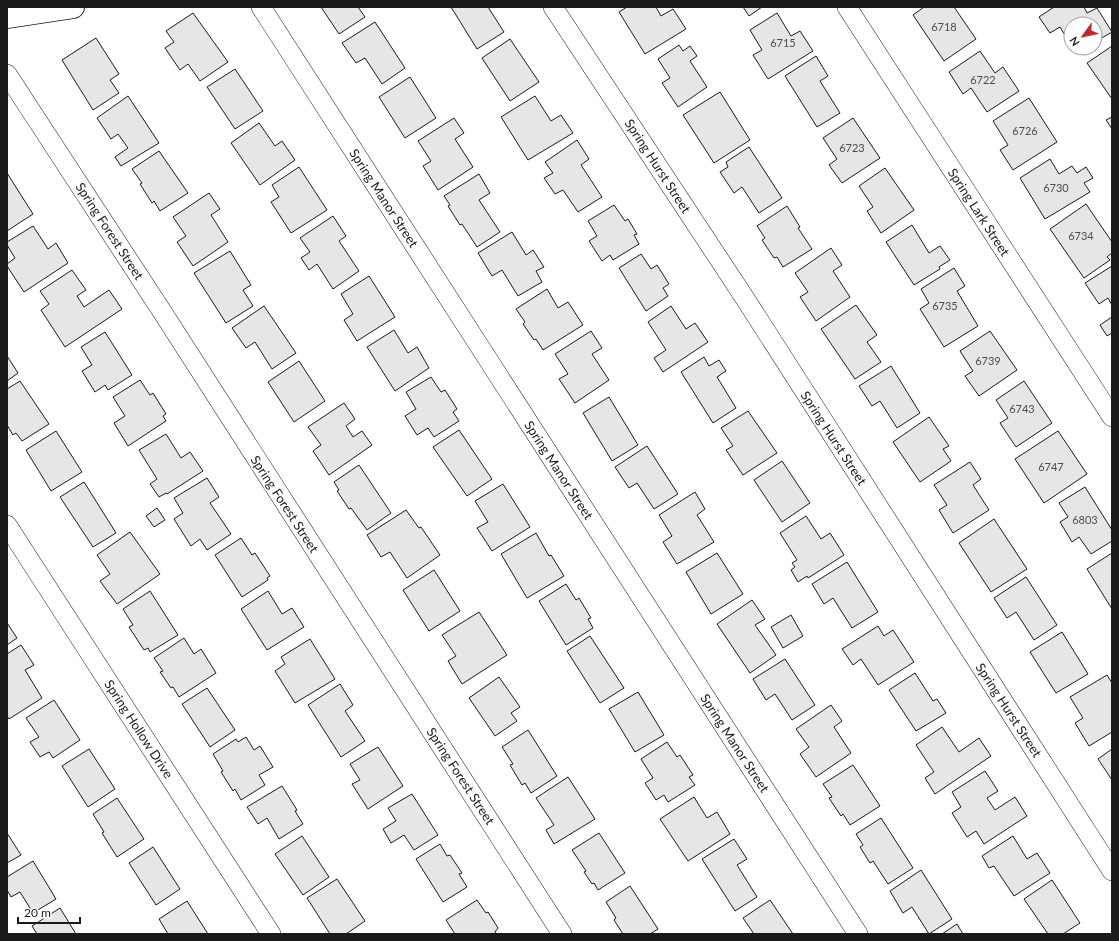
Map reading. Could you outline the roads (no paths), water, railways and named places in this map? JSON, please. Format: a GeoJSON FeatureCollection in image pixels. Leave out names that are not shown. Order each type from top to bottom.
{"type":"FeatureCollection","features":[{"type":"Feature","properties":{"kind":"street"},"geometry":{"type":"LineString","coordinates":[[7,17],[73,7]]}},
{"type":"Feature","properties":{"kind":"street","name":"Spring Manor Street"},"geometry":{"type":"LineString","coordinates":[[261,7],[858,934]]}},
{"type":"Feature","properties":{"kind":"street","name":"Spring Hurst Street"},"geometry":{"type":"LineString","coordinates":[[553,7],[746,300],[1112,871]]}},
{"type":"Feature","properties":{"kind":"street","name":"Spring Lark Street"},"geometry":{"type":"LineString","coordinates":[[847,7],[1112,417]]}},
{"type":"Feature","properties":{"kind":"street","name":"Spring Forest Street"},"geometry":{"type":"LineString","coordinates":[[7,74],[562,934]]}},
{"type":"Feature","properties":{"kind":"street","name":"Spring Hollow Drive"},"geometry":{"type":"LineString","coordinates":[[7,525],[271,934]]}}]}
